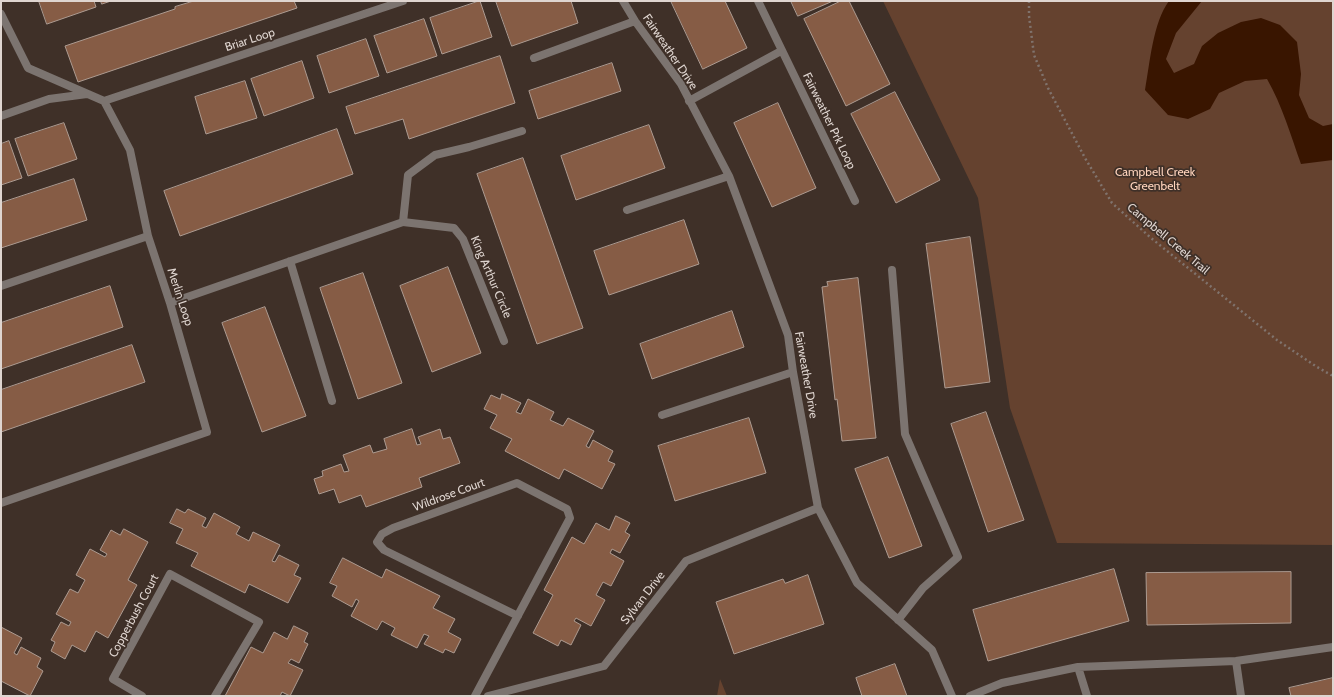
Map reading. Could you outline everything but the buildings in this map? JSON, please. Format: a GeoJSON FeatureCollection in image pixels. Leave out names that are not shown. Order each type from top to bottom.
{"type":"FeatureCollection","features":[{"type":"Feature","properties":{"kind":"street","name":"Briar Loop"},"geometry":{"type":"LineString","coordinates":[[104,101],[403,1]]}},
{"type":"Feature","properties":{"kind":"street","name":"Fairweather Drive"},"geometry":{"type":"LineString","coordinates":[[623,1],[634,21],[681,84],[729,176],[788,336],[793,372],[818,508],[857,583],[932,650],[952,696]]}},
{"type":"Feature","properties":{"kind":"street","name":"Fairweather Prk Loop"},"geometry":{"type":"LineString","coordinates":[[758,1],[855,201]]}},
{"type":"Feature","properties":{"kind":"street"},"geometry":{"type":"LineString","coordinates":[[1,14],[28,68],[104,101]]}},
{"type":"Feature","properties":{"kind":"street"},"geometry":{"type":"LineString","coordinates":[[534,58],[634,21]]}},
{"type":"Feature","properties":{"kind":"street"},"geometry":{"type":"LineString","coordinates":[[689,101],[781,51]]}},
{"type":"Feature","properties":{"kind":"street"},"geometry":{"type":"LineString","coordinates":[[1,116],[49,99],[88,94]]}},
{"type":"Feature","properties":{"kind":"street","name":"Merlin Loop"},"geometry":{"type":"LineString","coordinates":[[1,502],[207,432],[170,302],[148,236],[130,150],[104,101]]}},
{"type":"Feature","properties":{"kind":"street"},"geometry":{"type":"LineString","coordinates":[[403,222],[408,175],[435,155],[469,147],[522,131]]}},
{"type":"Feature","properties":{"kind":"street"},"geometry":{"type":"LineString","coordinates":[[627,210],[729,176]]}},
{"type":"Feature","properties":{"kind":"street","name":"King Arthur Circle"},"geometry":{"type":"LineString","coordinates":[[170,302],[403,222],[454,228],[464,239],[504,340]]}},
{"type":"Feature","properties":{"kind":"street"},"geometry":{"type":"LineString","coordinates":[[1,286],[148,236]]}},
{"type":"Feature","properties":{"kind":"street"},"geometry":{"type":"LineString","coordinates":[[290,261],[332,401]]}},
{"type":"Feature","properties":{"kind":"street"},"geometry":{"type":"LineString","coordinates":[[892,270],[905,434],[958,557],[923,588],[898,620]]}},
{"type":"Feature","properties":{"kind":"street"},"geometry":{"type":"LineString","coordinates":[[662,415],[793,372]]}},
{"type":"Feature","properties":{"kind":"street","name":"Wildrose Court"},"geometry":{"type":"LineString","coordinates":[[475,696],[518,616],[570,518],[567,509],[517,483],[393,528],[382,534],[377,542],[384,550],[518,616]]}},
{"type":"Feature","properties":{"kind":"street","name":"Sylvan Drive"},"geometry":{"type":"LineString","coordinates":[[488,696],[604,666],[686,561],[818,508]]}},
{"type":"Feature","properties":{"kind":"street","name":"Copperbush Court"},"geometry":{"type":"LineString","coordinates":[[142,696],[114,679],[170,574],[259,622],[214,696]]}},
{"type":"Feature","properties":{"kind":"street"},"geometry":{"type":"LineString","coordinates":[[970,696],[1002,683],[1078,667],[1236,661],[1333,647]]}},
{"type":"Feature","properties":{"kind":"street"},"geometry":{"type":"LineString","coordinates":[[1236,661],[1242,696]]}},
{"type":"Feature","properties":{"kind":"street"},"geometry":{"type":"LineString","coordinates":[[1078,667],[1087,696]]}},
{"type":"Feature","properties":{"kind":"path","name":"Campbell Creek Trail"},"geometry":{"type":"LineString","coordinates":[[1029,1],[1028,16],[1034,55],[1048,88],[1085,158],[1112,203],[1150,238],[1277,340],[1333,376]]}},
{"type":"Feature","properties":{"kind":"green space","name":"Campbell Creek Greenbelt"},"geometry":{"type":"Polygon","coordinates":[[[883,1],[1333,1],[1333,545],[1057,543],[1010,408],[978,198],[883,1]]]}},
{"type":"Feature","properties":{"kind":"green space"},"geometry":{"type":"Polygon","coordinates":[[[720,679],[727,696],[717,696],[720,679]]]}},
{"type":"Feature","properties":{"kind":"shaded area"},"geometry":{"type":"Polygon","coordinates":[[[1169,1],[1202,1],[1176,33],[1166,59],[1174,73],[1194,64],[1202,46],[1218,33],[1241,22],[1261,18],[1280,25],[1297,42],[1301,74],[1299,95],[1309,118],[1323,126],[1333,124],[1333,160],[1301,164],[1282,110],[1267,79],[1245,81],[1219,93],[1210,109],[1188,119],[1168,115],[1145,90],[1156,31],[1159,20],[1169,1]]]}}]}
